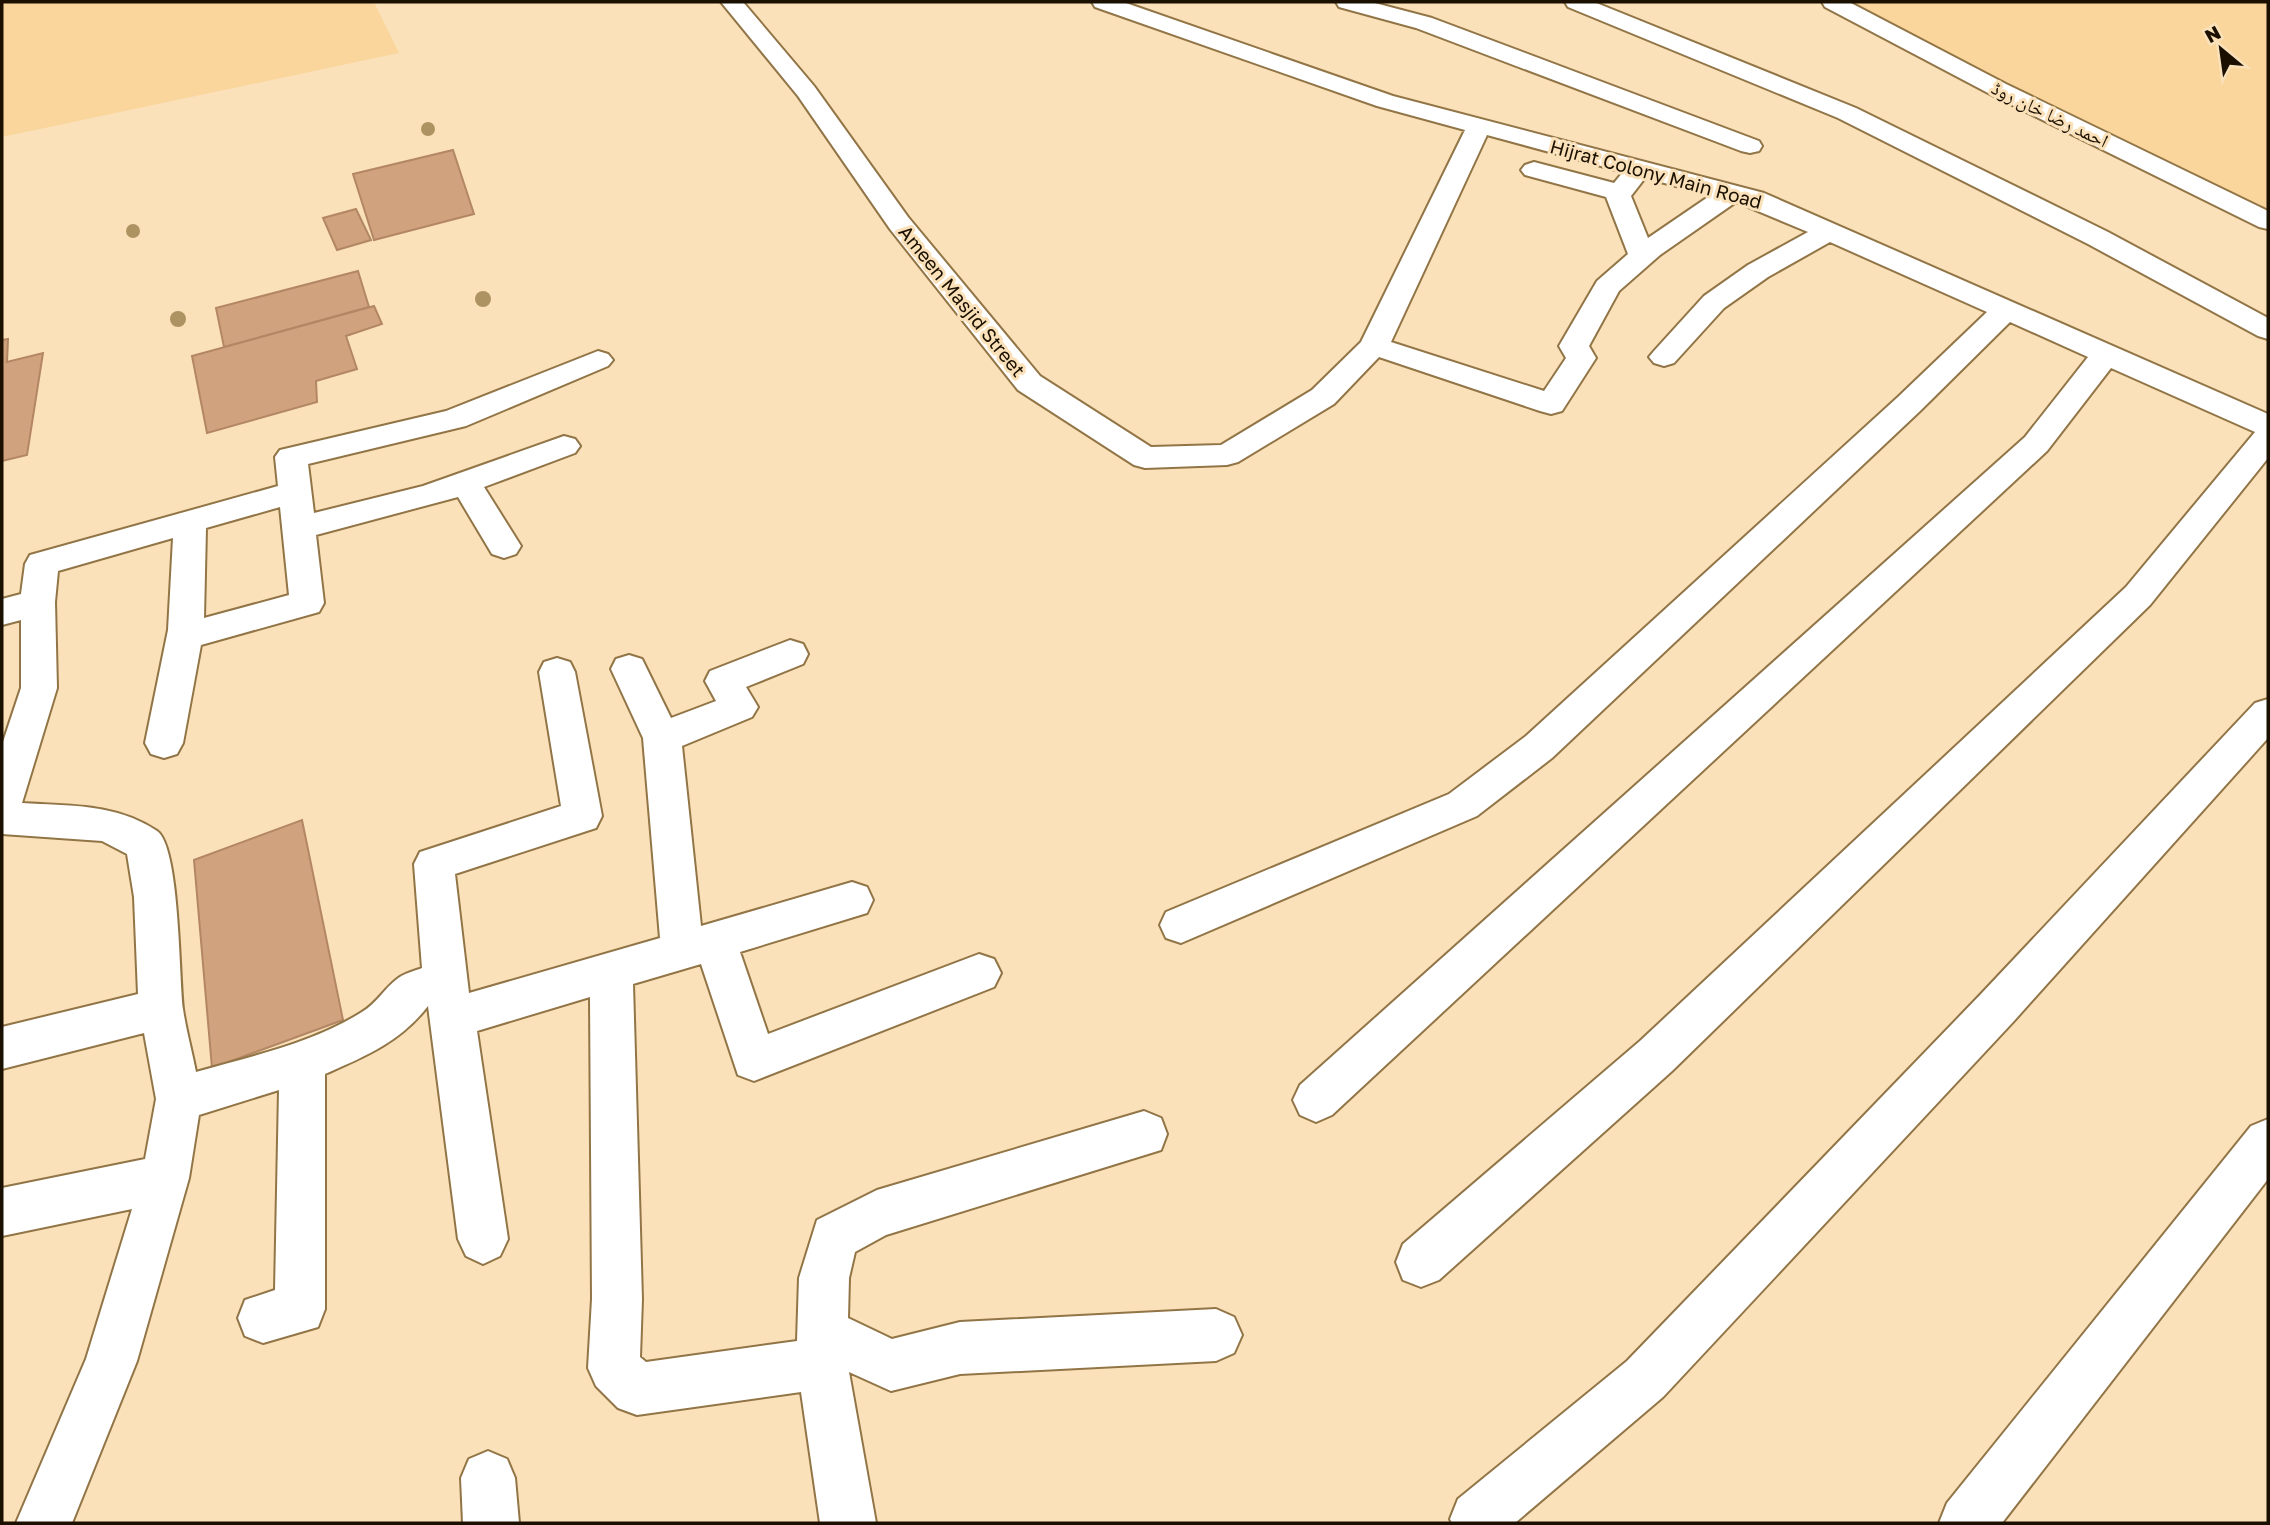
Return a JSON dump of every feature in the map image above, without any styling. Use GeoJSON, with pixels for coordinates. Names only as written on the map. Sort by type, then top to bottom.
{"type":"FeatureCollection","features":[{"type":"Feature","properties":{"kind":"street","name":"Ameen Masjid Street"},"geometry":{"type":"LineString","coordinates":[[732,2],[806,91],[899,223],[1029,383],[1145,458],[1227,455],[1323,397],[1374,346],[1479,126]]}},
{"type":"Feature","properties":{"kind":"street","name":"Hijrat Colony Main Road"},"geometry":{"type":"LineString","coordinates":[[1103,2],[1385,101],[1755,199],[2268,426]]}},
{"type":"Feature","properties":{"kind":"street"},"geometry":{"type":"LineString","coordinates":[[1347,2],[1424,23],[1750,146]]}},
{"type":"Feature","properties":{"kind":"street"},"geometry":{"type":"LineString","coordinates":[[1576,2],[1847,113],[2098,238],[2268,330]]}},
{"type":"Feature","properties":{"kind":"street","name":"احمد رضا خان روڈ"},"geometry":{"type":"LineString","coordinates":[[1833,2],[1998,89],[2268,221]]}},
{"type":"Feature","properties":{"kind":"street"},"geometry":{"type":"LineString","coordinates":[[1639,168],[1618,195],[1642,256]]}},
{"type":"Feature","properties":{"kind":"street"},"geometry":{"type":"LineString","coordinates":[[1535,170],[1620,193]]}},
{"type":"Feature","properties":{"kind":"street"},"geometry":{"type":"LineString","coordinates":[[1374,346],[1551,404],[1581,358],[1574,346],[1607,287],[1642,256],[1732,193]]}},
{"type":"Feature","properties":{"kind":"street"},"geometry":{"type":"LineString","coordinates":[[1664,357],[1714,302],[1758,271],[1829,232]]}},
{"type":"Feature","properties":{"kind":"street"},"geometry":{"type":"LineString","coordinates":[[1181,925],[1463,805],[1539,747],[1909,404],[2006,310]]}},
{"type":"Feature","properties":{"kind":"street"},"geometry":{"type":"LineString","coordinates":[[1316,1100],[2036,444],[2106,354]]}},
{"type":"Feature","properties":{"kind":"street"},"geometry":{"type":"LineString","coordinates":[[184,638],[307,603],[291,457],[455,419],[598,360]]}},
{"type":"Feature","properties":{"kind":"street"},"geometry":{"type":"LineString","coordinates":[[1421,1262],[1656,1056],[2137,596],[2268,437]]}},
{"type":"Feature","properties":{"kind":"street"},"geometry":{"type":"LineString","coordinates":[[299,528],[431,495],[564,446]]}},
{"type":"Feature","properties":{"kind":"street"},"geometry":{"type":"LineString","coordinates":[[465,482],[504,546]]}},
{"type":"Feature","properties":{"kind":"street"},"geometry":{"type":"LineString","coordinates":[[2,804],[38,688],[38,601],[42,564],[294,492]]}},
{"type":"Feature","properties":{"kind":"street"},"geometry":{"type":"LineString","coordinates":[[164,743],[184,638],[190,522]]}},
{"type":"Feature","properties":{"kind":"street"},"geometry":{"type":"LineString","coordinates":[[2,612],[38,601]]}},
{"type":"Feature","properties":{"kind":"street"},"geometry":{"type":"LineString","coordinates":[[662,738],[739,707],[723,681],[790,654]]}},
{"type":"Feature","properties":{"kind":"street"},"geometry":{"type":"LineString","coordinates":[[629,669],[662,738],[699,946],[754,1060],[979,973]]}},
{"type":"Feature","properties":{"kind":"street"},"geometry":{"type":"LineString","coordinates":[[483,1239],[449,999],[434,864],[582,816],[557,672]]}},
{"type":"Feature","properties":{"kind":"street"},"geometry":{"type":"LineString","coordinates":[[1478,1519],[1645,1379],[1997,1008],[2268,713]]}},
{"type":"Feature","properties":{"kind":"street"},"geometry":{"type":"LineString","coordinates":[[2,818],[107,825],[145,844],[155,897],[161,1009],[179,1099],[165,1178],[111,1361],[44,1523]]}},
{"type":"Feature","properties":{"kind":"street"},"geometry":{"type":"LineString","coordinates":[[179,1099],[302,1062],[377,1027],[397,1012],[413,992],[449,999],[611,972],[852,900]]}},
{"type":"Feature","properties":{"kind":"street"},"geometry":{"type":"LineString","coordinates":[[611,972],[617,1299],[614,1368],[637,1389],[822,1348],[891,1365],[960,1348],[1216,1335]]}},
{"type":"Feature","properties":{"kind":"street"},"geometry":{"type":"LineString","coordinates":[[2,1048],[161,1009]]}},
{"type":"Feature","properties":{"kind":"street"},"geometry":{"type":"LineString","coordinates":[[263,1318],[300,1309],[302,1062]]}},
{"type":"Feature","properties":{"kind":"street"},"geometry":{"type":"LineString","coordinates":[[848,1523],[822,1348],[824,1278],[834,1237],[877,1214],[1144,1135]]}},
{"type":"Feature","properties":{"kind":"street"},"geometry":{"type":"LineString","coordinates":[[1967,1523],[2268,1142]]}},
{"type":"Feature","properties":{"kind":"street"},"geometry":{"type":"LineString","coordinates":[[2,1212],[165,1178]]}},
{"type":"Feature","properties":{"kind":"shaded area"},"geometry":{"type":"Polygon","coordinates":[[[2,2],[374,2],[399,53],[2,137],[2,2]]]}},
{"type":"Feature","properties":{"kind":"shaded area"},"geometry":{"type":"Polygon","coordinates":[[[1833,2],[2268,2],[2268,221],[1998,89],[1833,2]]]}},
{"type":"Feature","properties":{"kind":"building"},"geometry":{"type":"Polygon","coordinates":[[[453,150],[474,214],[374,240],[353,174],[453,150]]]}},
{"type":"Feature","properties":{"kind":"building"},"geometry":{"type":"Polygon","coordinates":[[[356,209],[371,240],[337,250],[323,218],[356,209]]]}},
{"type":"Feature","properties":{"kind":"building"},"geometry":{"type":"Polygon","coordinates":[[[358,271],[369,307],[224,347],[216,308],[358,271]]]}},
{"type":"Feature","properties":{"kind":"building"},"geometry":{"type":"Polygon","coordinates":[[[374,306],[382,324],[346,336],[357,369],[316,381],[317,402],[207,433],[192,356],[374,306]]]}},
{"type":"Feature","properties":{"kind":"building"},"geometry":{"type":"Polygon","coordinates":[[[8,339],[7,362],[43,353],[27,455],[2,461],[2,340],[8,339]]]}},
{"type":"Feature","properties":{"kind":"building"},"geometry":{"type":"Polygon","coordinates":[[[302,820],[343,1020],[212,1068],[194,860],[302,820]]]}}]}
